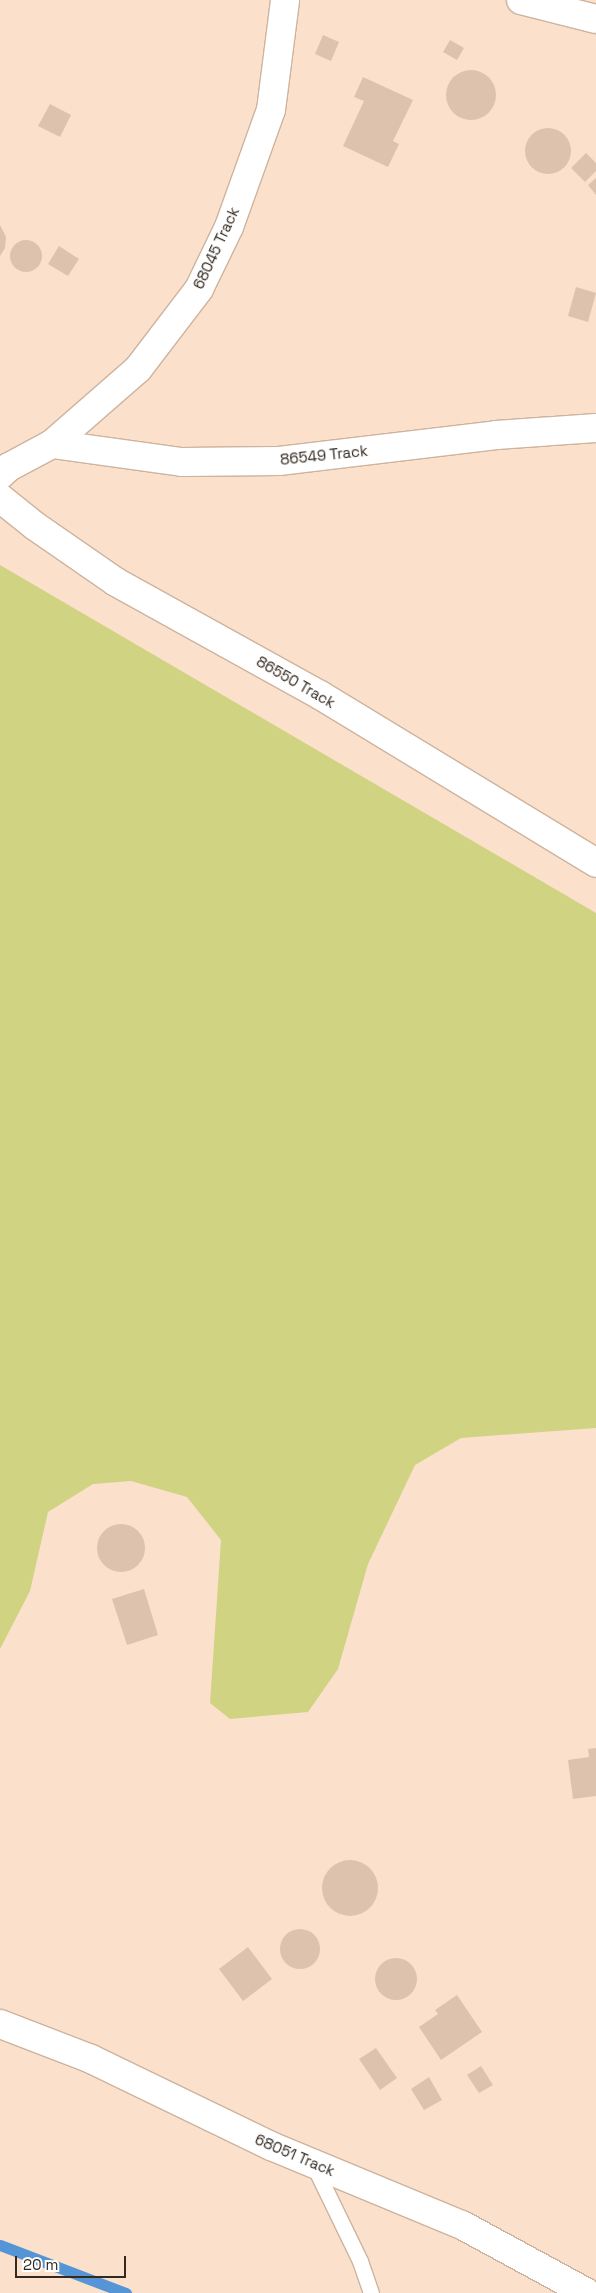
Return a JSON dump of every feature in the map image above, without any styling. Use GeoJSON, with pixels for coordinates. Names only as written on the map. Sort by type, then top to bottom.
{"type":"FeatureCollection","features":[{"type":"Feature","properties":{"kind":"street","name":"68045 Track"},"geometry":{"type":"LineString","coordinates":[[3,470],[52,444],[138,369],[199,290],[229,227],[271,110],[284,0]]}},
{"type":"Feature","properties":{"kind":"street"},"geometry":{"type":"LineString","coordinates":[[521,0],[596,18]]}},
{"type":"Feature","properties":{"kind":"street","name":"86549 Track"},"geometry":{"type":"LineString","coordinates":[[52,444],[182,462],[279,461],[496,435],[596,428]]}},
{"type":"Feature","properties":{"kind":"street","name":"86550 Track"},"geometry":{"type":"LineString","coordinates":[[0,498],[35,526],[116,582],[320,695],[596,863]]}},
{"type":"Feature","properties":{"kind":"street","name":"68051 Track"},"geometry":{"type":"LineString","coordinates":[[0,2024],[91,2059],[271,2146],[462,2225],[588,2293]]}},
{"type":"Feature","properties":{"kind":"lane"},"geometry":{"type":"LineString","coordinates":[[312,2163],[360,2262],[371,2293]]}},
{"type":"Feature","properties":{"kind":"green space"},"geometry":{"type":"Polygon","coordinates":[[[0,565],[596,913],[596,1428],[461,1438],[415,1465],[368,1564],[338,1669],[308,1712],[230,1719],[210,1703],[221,1540],[187,1497],[131,1481],[93,1484],[48,1512],[30,1591],[0,1649],[0,565]]]}},
{"type":"Feature","properties":{"kind":"building"},"geometry":{"type":"Polygon","coordinates":[[[323,35],[339,42],[331,61],[315,54],[323,35]]]}},
{"type":"Feature","properties":{"kind":"building"},"geometry":{"type":"Polygon","coordinates":[[[450,40],[464,48],[457,60],[443,52],[450,40]]]}},
{"type":"Feature","properties":{"kind":"building"},"geometry":{"type":"Polygon","coordinates":[[[471,70],[480,72],[491,81],[496,95],[494,104],[485,115],[471,120],[462,118],[451,109],[446,95],[448,86],[457,75],[471,70]]]}},
{"type":"Feature","properties":{"kind":"building"},"geometry":{"type":"Polygon","coordinates":[[[363,77],[413,100],[393,141],[399,144],[388,167],[343,146],[364,101],[354,97],[363,77]]]}},
{"type":"Feature","properties":{"kind":"building"},"geometry":{"type":"Polygon","coordinates":[[[50,104],[71,115],[60,137],[38,126],[50,104]]]}},
{"type":"Feature","properties":{"kind":"building"},"geometry":{"type":"Polygon","coordinates":[[[548,128],[561,132],[567,138],[571,151],[567,164],[561,170],[548,174],[535,170],[529,164],[525,151],[529,138],[535,132],[548,128]]]}},
{"type":"Feature","properties":{"kind":"building"},"geometry":{"type":"Polygon","coordinates":[[[586,153],[596,163],[596,171],[585,182],[571,168],[586,153]]]}},
{"type":"Feature","properties":{"kind":"building"},"geometry":{"type":"Polygon","coordinates":[[[596,178],[596,195],[588,185],[596,178]]]}},
{"type":"Feature","properties":{"kind":"building"},"geometry":{"type":"Polygon","coordinates":[[[0,225],[6,237],[5,248],[0,256],[0,225]]]}},
{"type":"Feature","properties":{"kind":"building"},"geometry":{"type":"Polygon","coordinates":[[[26,240],[32,241],[37,245],[41,250],[41,262],[37,267],[32,271],[26,272],[20,271],[15,267],[11,262],[10,256],[11,250],[15,245],[20,241],[26,240]]]}},
{"type":"Feature","properties":{"kind":"building"},"geometry":{"type":"Polygon","coordinates":[[[59,246],[79,259],[68,276],[48,264],[59,246]]]}},
{"type":"Feature","properties":{"kind":"building"},"geometry":{"type":"Polygon","coordinates":[[[576,287],[596,293],[588,322],[568,316],[576,287]]]}},
{"type":"Feature","properties":{"kind":"building"},"geometry":{"type":"Polygon","coordinates":[[[121,1524],[130,1526],[138,1531],[143,1539],[145,1548],[143,1557],[138,1565],[130,1570],[121,1572],[112,1570],[104,1565],[99,1557],[97,1548],[99,1539],[104,1531],[112,1526],[121,1524]]]}},
{"type":"Feature","properties":{"kind":"building"},"geometry":{"type":"Polygon","coordinates":[[[144,1589],[158,1635],[127,1645],[112,1599],[144,1589]]]}},
{"type":"Feature","properties":{"kind":"building"},"geometry":{"type":"Polygon","coordinates":[[[596,1748],[596,1796],[573,1799],[568,1760],[589,1757],[588,1749],[596,1748]]]}},
{"type":"Feature","properties":{"kind":"building"},"geometry":{"type":"Polygon","coordinates":[[[344,1860],[356,1860],[366,1864],[374,1872],[378,1888],[374,1904],[366,1912],[356,1916],[344,1916],[334,1912],[326,1904],[322,1894],[322,1882],[326,1872],[334,1864],[344,1860]]]}},
{"type":"Feature","properties":{"kind":"building"},"geometry":{"type":"Polygon","coordinates":[[[296,1929],[304,1929],[311,1932],[317,1938],[320,1949],[317,1960],[311,1966],[304,1969],[296,1969],[289,1966],[283,1960],[280,1953],[280,1945],[283,1938],[289,1932],[296,1929]]]}},
{"type":"Feature","properties":{"kind":"building"},"geometry":{"type":"Polygon","coordinates":[[[248,1947],[272,1979],[243,2001],[219,1969],[248,1947]]]}},
{"type":"Feature","properties":{"kind":"building"},"geometry":{"type":"Polygon","coordinates":[[[396,1958],[411,1964],[417,1979],[411,1994],[396,2000],[381,1994],[375,1979],[381,1964],[396,1958]]]}},
{"type":"Feature","properties":{"kind":"building"},"geometry":{"type":"Polygon","coordinates":[[[457,1995],[482,2032],[441,2060],[419,2027],[438,2014],[435,2010],[457,1995]]]}},
{"type":"Feature","properties":{"kind":"building"},"geometry":{"type":"Polygon","coordinates":[[[376,2048],[397,2078],[380,2090],[359,2059],[376,2048]]]}},
{"type":"Feature","properties":{"kind":"building"},"geometry":{"type":"Polygon","coordinates":[[[481,2066],[493,2085],[479,2093],[467,2075],[481,2066]]]}},
{"type":"Feature","properties":{"kind":"building"},"geometry":{"type":"Polygon","coordinates":[[[429,2077],[442,2100],[424,2110],[411,2089],[429,2077]]]}},
{"type":"Feature","properties":{"kind":"waterway"},"geometry":{"type":"LineString","coordinates":[[0,2245],[126,2293]]}}]}
